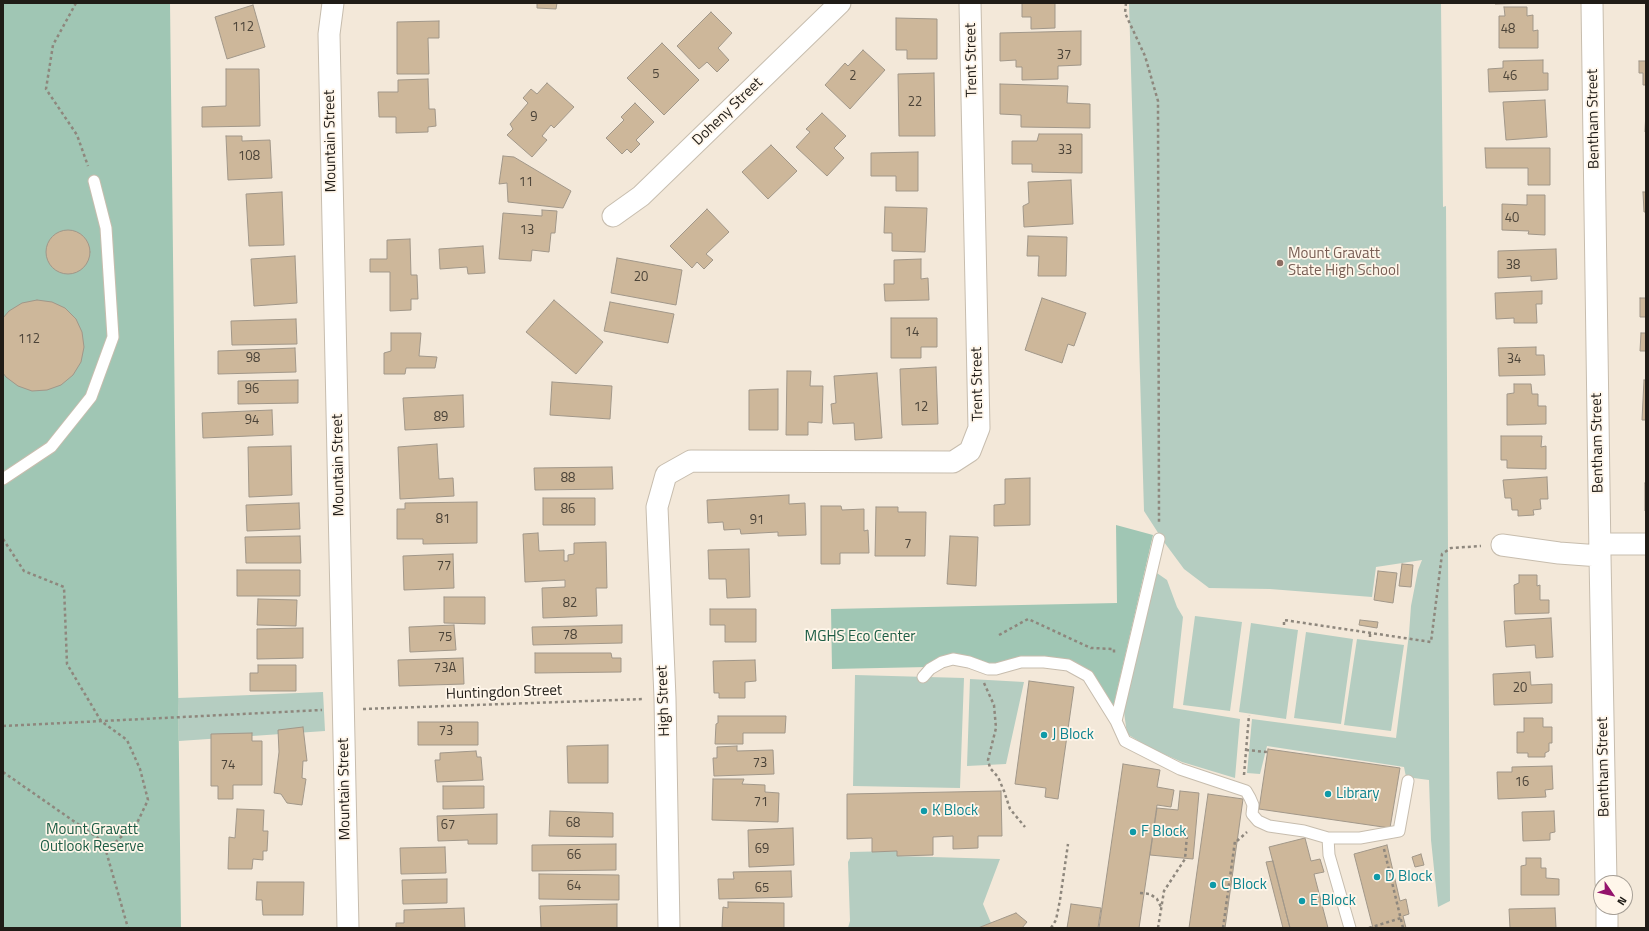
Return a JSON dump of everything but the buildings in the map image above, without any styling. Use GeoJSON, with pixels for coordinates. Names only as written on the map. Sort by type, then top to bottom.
{"type":"FeatureCollection","features":[{"type":"Feature","properties":{"kind":"street","name":"Mountain Street"},"geometry":{"type":"LineString","coordinates":[[333,3],[329,34],[348,928]]}},
{"type":"Feature","properties":{"kind":"street","name":"Doheny Street"},"geometry":{"type":"LineString","coordinates":[[613,216],[641,196],[840,3]]}},
{"type":"Feature","properties":{"kind":"street","name":"Trent Street"},"geometry":{"type":"LineString","coordinates":[[666,475],[691,460],[953,462],[970,451],[979,428],[970,3]]}},
{"type":"Feature","properties":{"kind":"street","name":"Bentham Street"},"geometry":{"type":"LineString","coordinates":[[1592,3],[1606,875]]}},
{"type":"Feature","properties":{"kind":"street","name":"High Street"},"geometry":{"type":"LineString","coordinates":[[666,475],[657,507],[665,698],[669,928]]}},
{"type":"Feature","properties":{"kind":"street"},"geometry":{"type":"LineString","coordinates":[[1502,545],[1559,553],[1600,550],[1646,544]]}},
{"type":"Feature","properties":{"kind":"street"},"geometry":{"type":"LineString","coordinates":[[1607,915],[1607,928]]}},
{"type":"Feature","properties":{"kind":"lane"},"geometry":{"type":"LineString","coordinates":[[3,479],[51,447],[91,397],[113,337],[106,228],[94,181]]}},
{"type":"Feature","properties":{"kind":"lane"},"geometry":{"type":"LineString","coordinates":[[1116,721],[1159,538]]}},
{"type":"Feature","properties":{"kind":"lane"},"geometry":{"type":"LineString","coordinates":[[923,677],[930,669],[942,662],[953,659],[992,669],[1021,662],[1044,662],[1068,665],[1088,676],[1116,721],[1125,741],[1180,769],[1246,791],[1252,805],[1252,814],[1258,821],[1269,826],[1328,838],[1360,838],[1399,831],[1408,781]]}},
{"type":"Feature","properties":{"kind":"lane"},"geometry":{"type":"LineString","coordinates":[[1328,838],[1329,855],[1350,928]]}},
{"type":"Feature","properties":{"kind":"path"},"geometry":{"type":"LineString","coordinates":[[76,3],[52,45],[46,89],[77,135],[94,181]]}},
{"type":"Feature","properties":{"kind":"path"},"geometry":{"type":"LineString","coordinates":[[1126,3],[1125,13],[1145,56],[1158,101],[1159,538]]}},
{"type":"Feature","properties":{"kind":"path"},"geometry":{"type":"LineString","coordinates":[[3,539],[24,571],[64,587],[68,664],[101,722],[127,740],[140,769],[148,800],[138,821],[106,851]]}},
{"type":"Feature","properties":{"kind":"path"},"geometry":{"type":"LineString","coordinates":[[1284,625],[1284,620],[1431,642],[1442,554],[1451,548],[1502,545]]}},
{"type":"Feature","properties":{"kind":"path"},"geometry":{"type":"LineString","coordinates":[[999,635],[1028,619],[1092,648],[1102,648]]}},
{"type":"Feature","properties":{"kind":"path"},"geometry":{"type":"LineString","coordinates":[[976,665],[994,705],[996,728],[988,760],[990,768],[998,777],[1010,809],[1025,827]]}},
{"type":"Feature","properties":{"kind":"path","name":"Huntingdon Street"},"geometry":{"type":"LineString","coordinates":[[3,726],[344,709],[665,698]]}},
{"type":"Feature","properties":{"kind":"path"},"geometry":{"type":"LineString","coordinates":[[1244,778],[1249,715]]}},
{"type":"Feature","properties":{"kind":"path"},"geometry":{"type":"LineString","coordinates":[[1246,750],[1267,752]]}},
{"type":"Feature","properties":{"kind":"path"},"geometry":{"type":"LineString","coordinates":[[3,772],[98,838],[106,851],[128,928]]}},
{"type":"Feature","properties":{"kind":"path"},"geometry":{"type":"LineString","coordinates":[[1158,928],[1164,891],[1184,859],[1187,835]]}},
{"type":"Feature","properties":{"kind":"path"},"geometry":{"type":"LineString","coordinates":[[1223,928],[1235,841]]}},
{"type":"Feature","properties":{"kind":"path"},"geometry":{"type":"LineString","coordinates":[[1051,928],[1056,920],[1059,907],[1068,844]]}},
{"type":"Feature","properties":{"kind":"path"},"geometry":{"type":"LineString","coordinates":[[1383,846],[1403,928]]}},
{"type":"Feature","properties":{"kind":"path"},"geometry":{"type":"LineString","coordinates":[[1140,893],[1150,894],[1157,898],[1162,907]]}},
{"type":"Feature","properties":{"kind":"path"},"geometry":{"type":"LineString","coordinates":[[1369,928],[1401,918]]}},
{"type":"Feature","properties":{"kind":"green space","name":"Mount Gravatt Outlook Reserve"},"geometry":{"type":"Polygon","coordinates":[[[3,3],[170,3],[181,928],[3,928],[3,3]]]}},
{"type":"Feature","properties":{"kind":"green space"},"geometry":{"type":"Polygon","coordinates":[[[1129,3],[1441,3],[1443,207],[1446,206],[1450,901],[1438,907],[1431,840],[1429,780],[1406,777],[1404,767],[1267,746],[1260,774],[1247,773],[1252,719],[1396,738],[1411,606],[1418,570],[1422,560],[1376,567],[1372,597],[1270,589],[1209,588],[1184,569],[1144,511],[1129,3]]]}},
{"type":"Feature","properties":{"kind":"green space","name":"MGHS Eco Center"},"geometry":{"type":"Polygon","coordinates":[[[1116,525],[1153,535],[1113,708],[1070,662],[995,666],[977,661],[928,667],[832,669],[831,609],[1117,603],[1116,525]]]}},
{"type":"Feature","properties":{"kind":"green space"},"geometry":{"type":"Polygon","coordinates":[[[1154,571],[1167,580],[1177,607],[1183,617],[1173,708],[1240,719],[1235,778],[1182,762],[1152,749],[1127,734],[1124,712],[1154,571]]]}},
{"type":"Feature","properties":{"kind":"green space"},"geometry":{"type":"Polygon","coordinates":[[[1195,616],[1242,622],[1230,711],[1183,705],[1195,616]]]}},
{"type":"Feature","properties":{"kind":"green space"},"geometry":{"type":"Polygon","coordinates":[[[1251,623],[1298,630],[1286,719],[1239,712],[1251,623]]]}},
{"type":"Feature","properties":{"kind":"green space"},"geometry":{"type":"Polygon","coordinates":[[[1306,632],[1353,639],[1341,724],[1294,718],[1306,632]]]}},
{"type":"Feature","properties":{"kind":"green space"},"geometry":{"type":"Polygon","coordinates":[[[1357,639],[1404,645],[1391,731],[1344,725],[1357,639]]]}},
{"type":"Feature","properties":{"kind":"green space"},"geometry":{"type":"Polygon","coordinates":[[[855,675],[964,678],[960,788],[853,786],[855,675]]]}},
{"type":"Feature","properties":{"kind":"green space"},"geometry":{"type":"Polygon","coordinates":[[[970,679],[1024,682],[1006,764],[967,766],[970,679]]]}},
{"type":"Feature","properties":{"kind":"green space"},"geometry":{"type":"Polygon","coordinates":[[[323,692],[325,731],[179,741],[178,698],[323,692]]]}},
{"type":"Feature","properties":{"kind":"green space"},"geometry":{"type":"Polygon","coordinates":[[[897,851],[897,856],[1000,859],[983,904],[991,923],[978,928],[848,928],[850,921],[848,862],[850,852],[897,851]]]}},
{"type":"Feature","properties":{"kind":"place","name":"Mount Gravatt State High School"},"geometry":{"type":"Point","coordinates":[1280,263]}},
{"type":"Feature","properties":{"kind":"place","name":"J Block"},"geometry":{"type":"Point","coordinates":[1044,735]}},
{"type":"Feature","properties":{"kind":"place","name":"Library"},"geometry":{"type":"Point","coordinates":[1328,794]}},
{"type":"Feature","properties":{"kind":"place","name":"K Block"},"geometry":{"type":"Point","coordinates":[924,811]}},
{"type":"Feature","properties":{"kind":"place","name":"F Block"},"geometry":{"type":"Point","coordinates":[1133,832]}},
{"type":"Feature","properties":{"kind":"place","name":"D Block"},"geometry":{"type":"Point","coordinates":[1377,877]}},
{"type":"Feature","properties":{"kind":"place","name":"C Block"},"geometry":{"type":"Point","coordinates":[1213,885]}},
{"type":"Feature","properties":{"kind":"place","name":"E Block"},"geometry":{"type":"Point","coordinates":[1302,901]}}]}
